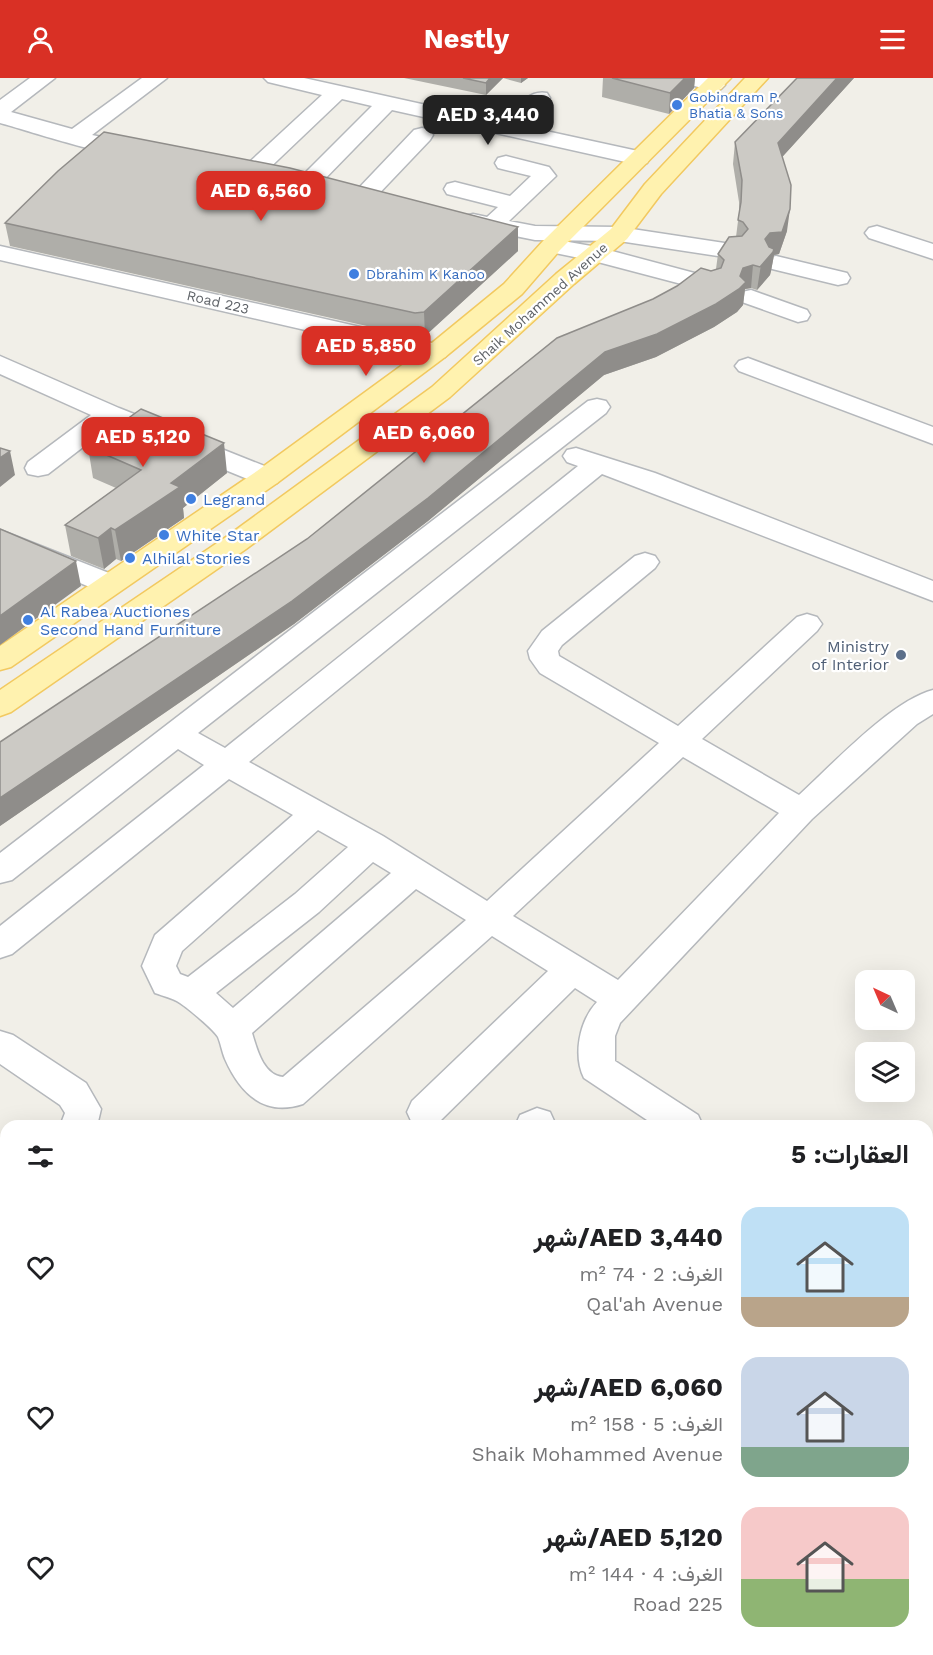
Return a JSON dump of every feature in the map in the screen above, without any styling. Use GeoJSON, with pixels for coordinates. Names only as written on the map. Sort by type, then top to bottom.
{"type":"FeatureCollection","features":[{"type":"Feature","properties":{"kind":"main road","name":"Shaik Mohammed Avenue"},"geometry":{"type":"LineString","coordinates":[[0,705],[236,543],[441,392],[565,279],[619,234],[653,189],[757,78]]}},
{"type":"Feature","properties":{"kind":"main road","name":"Shaik Mohammed Avenue"},"geometry":{"type":"LineString","coordinates":[[0,660],[267,477],[436,352],[513,290],[558,240],[717,81]]}},
{"type":"Feature","properties":{"kind":"street"},"geometry":{"type":"LineString","coordinates":[[2,118],[44,78]]}},
{"type":"Feature","properties":{"kind":"street"},"geometry":{"type":"LineString","coordinates":[[75,137],[156,78]]}},
{"type":"Feature","properties":{"kind":"street"},"geometry":{"type":"LineString","coordinates":[[275,78],[639,158]]}},
{"type":"Feature","properties":{"kind":"street"},"geometry":{"type":"LineString","coordinates":[[251,172],[340,94],[363,78]]}},
{"type":"Feature","properties":{"kind":"street"},"geometry":{"type":"LineString","coordinates":[[686,78],[717,81]]}},
{"type":"Feature","properties":{"kind":"street"},"geometry":{"type":"LineString","coordinates":[[507,130],[539,98]]}},
{"type":"Feature","properties":{"kind":"street"},"geometry":{"type":"LineString","coordinates":[[307,184],[387,103]]}},
{"type":"Feature","properties":{"kind":"street"},"geometry":{"type":"LineString","coordinates":[[2,118],[75,137],[95,151],[159,155]]}},
{"type":"Feature","properties":{"kind":"street"},"geometry":{"type":"LineString","coordinates":[[363,197],[422,135]]}},
{"type":"Feature","properties":{"kind":"street"},"geometry":{"type":"LineString","coordinates":[[491,225],[545,174],[506,163]]}},
{"type":"Feature","properties":{"kind":"street"},"geometry":{"type":"LineString","coordinates":[[228,168],[386,202]]}},
{"type":"Feature","properties":{"kind":"street"},"geometry":{"type":"LineString","coordinates":[[455,189],[514,204]]}},
{"type":"Feature","properties":{"kind":"street"},"geometry":{"type":"LineString","coordinates":[[456,218],[535,233],[597,254],[708,284]]}},
{"type":"Feature","properties":{"kind":"street"},"geometry":{"type":"LineString","coordinates":[[877,233],[928,245]]}},
{"type":"Feature","properties":{"kind":"street"},"geometry":{"type":"LineString","coordinates":[[558,240],[619,234],[721,248],[681,278]]}},
{"type":"Feature","properties":{"kind":"street","name":"Road 223"},"geometry":{"type":"LineString","coordinates":[[0,253],[436,352]]}},
{"type":"Feature","properties":{"kind":"street"},"geometry":{"type":"LineString","coordinates":[[776,262],[838,278]]}},
{"type":"Feature","properties":{"kind":"street"},"geometry":{"type":"LineString","coordinates":[[751,297],[798,315]]}},
{"type":"Feature","properties":{"kind":"street"},"geometry":{"type":"LineString","coordinates":[[0,364],[110,414],[267,477]]}},
{"type":"Feature","properties":{"kind":"street"},"geometry":{"type":"LineString","coordinates":[[748,366],[933,436]]}},
{"type":"Feature","properties":{"kind":"street"},"geometry":{"type":"LineString","coordinates":[[0,871],[597,407]]}},
{"type":"Feature","properties":{"kind":"street"},"geometry":{"type":"LineString","coordinates":[[38,468],[110,414]]}},
{"type":"Feature","properties":{"kind":"street"},"geometry":{"type":"LineString","coordinates":[[545,448],[598,463],[933,592]]}},
{"type":"Feature","properties":{"kind":"street"},"geometry":{"type":"LineString","coordinates":[[0,945],[598,463]]}},
{"type":"Feature","properties":{"kind":"street"},"geometry":{"type":"LineString","coordinates":[[0,539],[110,584]]}},
{"type":"Feature","properties":{"kind":"street"},"geometry":{"type":"LineString","coordinates":[[645,562],[552,638],[543,651],[545,659],[551,666],[801,811]]}},
{"type":"Feature","properties":{"kind":"street"},"geometry":{"type":"LineString","coordinates":[[385,572],[434,597]]}},
{"type":"Feature","properties":{"kind":"street"},"geometry":{"type":"LineString","coordinates":[[316,813],[167,944],[159,966],[168,983],[192,993],[233,1029],[242,1058],[256,1082],[270,1091],[290,1093],[489,919],[807,624]]}},
{"type":"Feature","properties":{"kind":"street"},"geometry":{"type":"LineString","coordinates":[[676,1120],[597,1068],[597,1036],[606,1015],[801,811],[920,708],[933,676]]}},
{"type":"Feature","properties":{"kind":"street"},"geometry":{"type":"LineString","coordinates":[[175,734],[371,845],[620,999]]}},
{"type":"Feature","properties":{"kind":"street"},"geometry":{"type":"LineString","coordinates":[[192,993],[307,903],[371,845]]}},
{"type":"Feature","properties":{"kind":"street"},"geometry":{"type":"LineString","coordinates":[[233,1029],[414,872]]}},
{"type":"Feature","properties":{"kind":"street"},"geometry":{"type":"LineString","coordinates":[[425,1112],[572,969]]}},
{"type":"Feature","properties":{"kind":"street"},"geometry":{"type":"LineString","coordinates":[[0,1044],[73,1094],[81,1102],[83,1112],[80,1120]]}},
{"type":"Feature","properties":{"kind":"building"},"geometry":{"type":"Polygon","coordinates":[[[463,78],[490,78],[486,83],[463,78]]]}},
{"type":"Feature","properties":{"kind":"building"},"geometry":{"type":"Polygon","coordinates":[[[612,78],[685,78],[670,93],[612,78]]]}},
{"type":"Feature","properties":{"kind":"building"},"geometry":{"type":"Polygon","coordinates":[[[797,78],[837,78],[778,143],[791,185],[790,209],[782,232],[770,233],[765,239],[769,247],[774,249],[773,252],[760,267],[753,265],[743,268],[740,276],[746,282],[739,289],[716,304],[657,334],[605,352],[428,498],[292,601],[0,798],[0,742],[307,539],[557,338],[653,299],[677,286],[701,268],[711,271],[721,268],[724,260],[718,254],[729,237],[742,236],[748,229],[743,222],[738,220],[742,180],[735,142],[797,78]]]}},
{"type":"Feature","properties":{"kind":"building"},"geometry":{"type":"Polygon","coordinates":[[[104,132],[290,168],[518,227],[424,312],[415,313],[5,223],[58,171],[104,132]]]}},
{"type":"Feature","properties":{"kind":"building"},"geometry":{"type":"Polygon","coordinates":[[[141,409],[224,443],[171,483],[180,487],[115,530],[111,528],[98,538],[65,525],[141,470],[88,447],[141,409]]]}},
{"type":"Feature","properties":{"kind":"building"},"geometry":{"type":"Polygon","coordinates":[[[0,448],[10,451],[0,458],[0,448]]]}},
{"type":"Feature","properties":{"kind":"building"},"geometry":{"type":"Polygon","coordinates":[[[0,529],[76,561],[0,616],[0,529]]]}},
{"type":"Feature","properties":{"kind":"place","name":"Gobindram P. Bhatia & Sons"},"geometry":{"type":"Point","coordinates":[677,105]}},
{"type":"Feature","properties":{"kind":"place","name":"Dbrahim K Kanoo"},"geometry":{"type":"Point","coordinates":[354,274]}},
{"type":"Feature","properties":{"kind":"place","name":"Legrand"},"geometry":{"type":"Point","coordinates":[191,499]}},
{"type":"Feature","properties":{"kind":"place","name":"White Star"},"geometry":{"type":"Point","coordinates":[164,535]}},
{"type":"Feature","properties":{"kind":"place","name":"Alhilal Stories"},"geometry":{"type":"Point","coordinates":[130,558]}},
{"type":"Feature","properties":{"kind":"place","name":"Al Rabea Auctiones Second Hand Furniture"},"geometry":{"type":"Point","coordinates":[28,620]}},
{"type":"Feature","properties":{"kind":"place","name":"Ministry of Interior"},"geometry":{"type":"Point","coordinates":[901,655]}}]}
